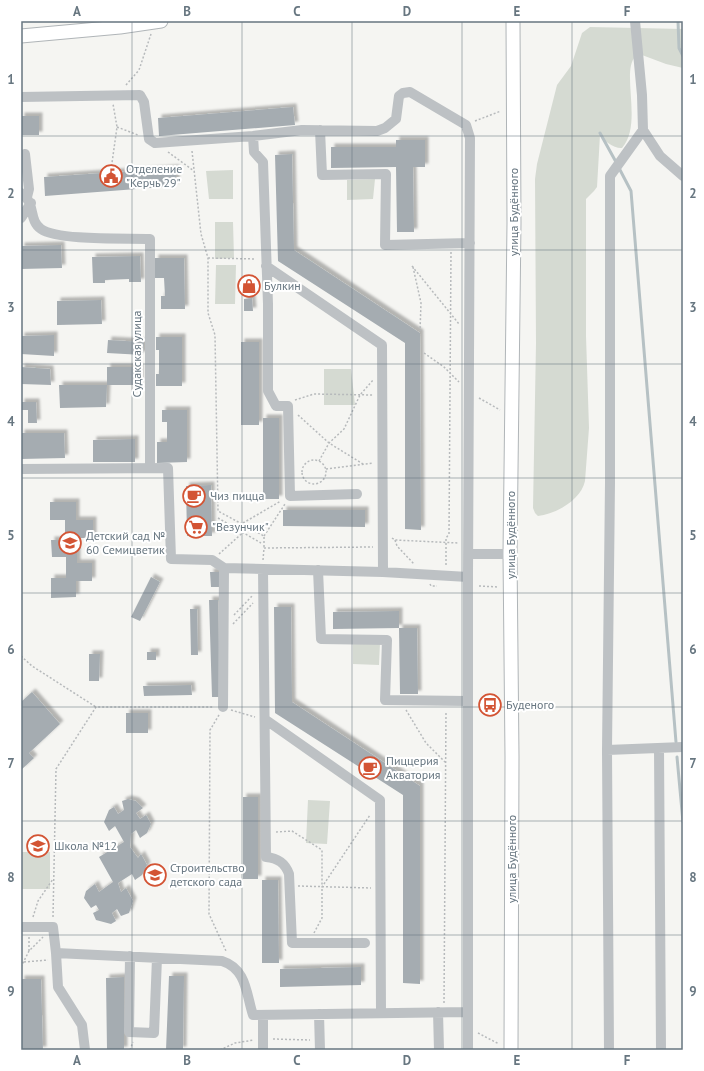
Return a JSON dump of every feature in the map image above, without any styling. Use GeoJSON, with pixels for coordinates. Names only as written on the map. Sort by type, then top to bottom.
{"type":"FeatureCollection","features":[{"type":"Feature","properties":{"kind":"main road"},"geometry":{"type":"LineString","coordinates":[[21,28],[91,21]]}},
{"type":"Feature","properties":{"kind":"main road","name":"улица Будённого"},"geometry":{"type":"LineString","coordinates":[[507,1048],[512,757],[510,554],[514,111],[513,21]]}},
{"type":"Feature","properties":{"kind":"main road"},"geometry":{"type":"LineString","coordinates":[[21,36],[157,22]]}},
{"type":"Feature","properties":{"kind":"street"},"geometry":{"type":"LineString","coordinates":[[635,21],[642,95],[643,130],[660,156],[683,176]]}},
{"type":"Feature","properties":{"kind":"street"},"geometry":{"type":"LineString","coordinates":[[21,97],[112,94],[140,95],[144,102],[152,141],[254,136],[302,130],[377,131],[385,128],[396,119],[399,96],[403,93],[410,92],[466,125],[470,138],[468,1050]]}},
{"type":"Feature","properties":{"kind":"street"},"geometry":{"type":"LineString","coordinates":[[320,130],[322,175],[386,174],[385,245],[470,243]]}},
{"type":"Feature","properties":{"kind":"street"},"geometry":{"type":"LineString","coordinates":[[609,1050],[607,750],[610,483],[610,176],[643,130]]}},
{"type":"Feature","properties":{"kind":"street"},"geometry":{"type":"LineString","coordinates":[[254,136],[254,152],[263,162],[268,391],[276,406],[288,406],[290,496],[357,494]]}},
{"type":"Feature","properties":{"kind":"street"},"geometry":{"type":"LineString","coordinates":[[21,218],[29,189],[25,154]]}},
{"type":"Feature","properties":{"kind":"street","name":"Судакская улица"},"geometry":{"type":"LineString","coordinates":[[26,198],[36,224],[51,234],[150,239],[150,468]]}},
{"type":"Feature","properties":{"kind":"street"},"geometry":{"type":"LineString","coordinates":[[266,262],[382,345],[383,572]]}},
{"type":"Feature","properties":{"kind":"street"},"geometry":{"type":"LineString","coordinates":[[21,469],[168,468],[171,559],[212,560],[224,568],[383,572],[468,577]]}},
{"type":"Feature","properties":{"kind":"street"},"geometry":{"type":"LineString","coordinates":[[468,549],[510,554]]}},
{"type":"Feature","properties":{"kind":"street"},"geometry":{"type":"LineString","coordinates":[[223,707],[224,568]]}},
{"type":"Feature","properties":{"kind":"street"},"geometry":{"type":"LineString","coordinates":[[263,568],[266,720],[266,857],[282,862],[287,867],[290,874],[292,943],[365,943]]}},
{"type":"Feature","properties":{"kind":"street"},"geometry":{"type":"LineString","coordinates":[[318,570],[321,639],[387,640],[385,700],[468,701]]}},
{"type":"Feature","properties":{"kind":"street"},"geometry":{"type":"LineString","coordinates":[[266,720],[380,800],[381,1013]]}},
{"type":"Feature","properties":{"kind":"street"},"geometry":{"type":"LineString","coordinates":[[607,750],[683,747]]}},
{"type":"Feature","properties":{"kind":"street"},"geometry":{"type":"LineString","coordinates":[[659,748],[661,1050]]}},
{"type":"Feature","properties":{"kind":"street"},"geometry":{"type":"LineString","coordinates":[[26,927],[53,927],[58,987],[82,1025],[85,1050]]}},
{"type":"Feature","properties":{"kind":"street"},"geometry":{"type":"LineString","coordinates":[[56,956],[130,956],[222,961],[237,968],[254,1015],[468,1012]]}},
{"type":"Feature","properties":{"kind":"street"},"geometry":{"type":"LineString","coordinates":[[130,956],[129,1032],[154,1034],[157,958]]}},
{"type":"Feature","properties":{"kind":"street"},"geometry":{"type":"LineString","coordinates":[[439,1050],[441,1012]]}},
{"type":"Feature","properties":{"kind":"street"},"geometry":{"type":"LineString","coordinates":[[319,1014],[320,1050]]}},
{"type":"Feature","properties":{"kind":"street"},"geometry":{"type":"LineString","coordinates":[[263,1015],[263,1050]]}},
{"type":"Feature","properties":{"kind":"path"},"geometry":{"type":"LineString","coordinates":[[111,170],[117,127],[112,94],[123,89],[140,70],[157,22]]}},
{"type":"Feature","properties":{"kind":"path"},"geometry":{"type":"LineString","coordinates":[[466,125],[502,110],[514,111]]}},
{"type":"Feature","properties":{"kind":"path"},"geometry":{"type":"LineString","coordinates":[[117,127],[152,141],[194,171]]}},
{"type":"Feature","properties":{"kind":"path"},"geometry":{"type":"LineString","coordinates":[[191,140],[201,234],[208,258],[208,314],[215,335],[218,511],[243,523],[264,536]]}},
{"type":"Feature","properties":{"kind":"path"},"geometry":{"type":"LineString","coordinates":[[446,575],[446,538],[449,534],[451,243]]}},
{"type":"Feature","properties":{"kind":"path"},"geometry":{"type":"LineString","coordinates":[[208,258],[266,262]]}},
{"type":"Feature","properties":{"kind":"path"},"geometry":{"type":"LineString","coordinates":[[420,331],[421,302],[412,266],[469,337]]}},
{"type":"Feature","properties":{"kind":"path"},"geometry":{"type":"LineString","coordinates":[[319,461],[329,443],[344,429],[360,395],[382,370]]}},
{"type":"Feature","properties":{"kind":"path"},"geometry":{"type":"LineString","coordinates":[[276,406],[314,394],[382,395]]}},
{"type":"Feature","properties":{"kind":"path"},"geometry":{"type":"LineString","coordinates":[[288,406],[329,443],[363,464]]}},
{"type":"Feature","properties":{"kind":"path"},"geometry":{"type":"LineString","coordinates":[[311,460],[319,461],[326,469],[325,477],[319,482],[312,483],[305,479],[302,472],[305,464],[311,460]]}},
{"type":"Feature","properties":{"kind":"path"},"geometry":{"type":"LineString","coordinates":[[326,469],[383,462]]}},
{"type":"Feature","properties":{"kind":"path"},"geometry":{"type":"LineString","coordinates":[[243,523],[290,496]]}},
{"type":"Feature","properties":{"kind":"path"},"geometry":{"type":"LineString","coordinates":[[263,568],[264,536],[290,496]]}},
{"type":"Feature","properties":{"kind":"path"},"geometry":{"type":"LineString","coordinates":[[218,518],[261,543]]}},
{"type":"Feature","properties":{"kind":"path"},"geometry":{"type":"LineString","coordinates":[[212,560],[248,528]]}},
{"type":"Feature","properties":{"kind":"path"},"geometry":{"type":"LineString","coordinates":[[383,531],[395,540],[446,542],[468,549]]}},
{"type":"Feature","properties":{"kind":"path"},"geometry":{"type":"LineString","coordinates":[[264,548],[383,547]]}},
{"type":"Feature","properties":{"kind":"path"},"geometry":{"type":"LineString","coordinates":[[224,630],[263,589]]}},
{"type":"Feature","properties":{"kind":"path"},"geometry":{"type":"LineString","coordinates":[[224,630],[263,589]]}},
{"type":"Feature","properties":{"kind":"path"},"geometry":{"type":"LineString","coordinates":[[21,656],[32,666],[96,707],[223,707],[266,720]]}},
{"type":"Feature","properties":{"kind":"path"},"geometry":{"type":"LineString","coordinates":[[400,700],[426,743],[446,762]]}},
{"type":"Feature","properties":{"kind":"path"},"geometry":{"type":"LineString","coordinates":[[441,1012],[446,701]]}},
{"type":"Feature","properties":{"kind":"path"},"geometry":{"type":"LineString","coordinates":[[21,967],[29,951],[53,927],[56,769],[96,707]]}},
{"type":"Feature","properties":{"kind":"path"},"geometry":{"type":"LineString","coordinates":[[223,707],[210,730],[209,914],[231,964]]}},
{"type":"Feature","properties":{"kind":"path"},"geometry":{"type":"LineString","coordinates":[[322,887],[380,800]]}},
{"type":"Feature","properties":{"kind":"path"},"geometry":{"type":"LineString","coordinates":[[266,832],[292,832],[322,850],[322,918],[309,943]]}},
{"type":"Feature","properties":{"kind":"path"},"geometry":{"type":"LineString","coordinates":[[29,951],[26,927],[38,901],[54,878]]}},
{"type":"Feature","properties":{"kind":"path"},"geometry":{"type":"LineString","coordinates":[[290,886],[380,888]]}},
{"type":"Feature","properties":{"kind":"path"},"geometry":{"type":"LineString","coordinates":[[24,962],[56,956]]}},
{"type":"Feature","properties":{"kind":"path"},"geometry":{"type":"LineString","coordinates":[[468,1028],[507,1048]]}},
{"type":"Feature","properties":{"kind":"shaded area"},"geometry":{"type":"Polygon","coordinates":[[[590,27],[683,29],[683,68],[666,64],[642,55],[635,57],[631,64],[630,74],[632,113],[628,138],[622,148],[619,148],[609,144],[600,135],[597,187],[586,199],[586,336],[589,428],[585,481],[583,488],[567,505],[545,515],[538,516],[533,508],[536,343],[535,179],[537,164],[557,85],[571,66],[582,33],[590,27]]]}},
{"type":"Feature","properties":{"kind":"shaded area"},"geometry":{"type":"Polygon","coordinates":[[[233,170],[233,199],[209,199],[206,171],[233,170]]]}},
{"type":"Feature","properties":{"kind":"shaded area"},"geometry":{"type":"Polygon","coordinates":[[[375,179],[373,199],[347,200],[347,180],[375,179]]]}},
{"type":"Feature","properties":{"kind":"shaded area"},"geometry":{"type":"Polygon","coordinates":[[[215,222],[233,222],[234,258],[215,259],[215,222]]]}},
{"type":"Feature","properties":{"kind":"shaded area"},"geometry":{"type":"Polygon","coordinates":[[[216,265],[236,265],[235,304],[215,304],[216,265]]]}},
{"type":"Feature","properties":{"kind":"shaded area"},"geometry":{"type":"Polygon","coordinates":[[[324,369],[351,369],[355,405],[324,405],[324,369]]]}},
{"type":"Feature","properties":{"kind":"shaded area"},"geometry":{"type":"Polygon","coordinates":[[[353,643],[380,643],[379,665],[353,664],[353,643]]]}},
{"type":"Feature","properties":{"kind":"shaded area"},"geometry":{"type":"Polygon","coordinates":[[[308,800],[330,801],[327,844],[306,843],[308,800]]]}},
{"type":"Feature","properties":{"kind":"shaded area"},"geometry":{"type":"Polygon","coordinates":[[[21,852],[50,852],[50,889],[21,889],[21,852]]]}},
{"type":"Feature","properties":{"kind":"building"},"geometry":{"type":"Polygon","coordinates":[[[293,107],[295,125],[159,136],[158,118],[293,107]]]}},
{"type":"Feature","properties":{"kind":"building"},"geometry":{"type":"Polygon","coordinates":[[[21,116],[39,116],[39,135],[21,135],[21,116]]]}},
{"type":"Feature","properties":{"kind":"building"},"geometry":{"type":"Polygon","coordinates":[[[396,140],[425,140],[425,167],[413,167],[414,232],[397,232],[396,167],[331,168],[331,147],[396,147],[396,140]]]}},
{"type":"Feature","properties":{"kind":"building"},"geometry":{"type":"Polygon","coordinates":[[[292,154],[294,250],[420,333],[421,530],[405,529],[405,343],[278,261],[275,155],[292,154]]]}},
{"type":"Feature","properties":{"kind":"building"},"geometry":{"type":"Polygon","coordinates":[[[176,168],[176,186],[45,196],[44,177],[176,168]]]}},
{"type":"Feature","properties":{"kind":"building"},"geometry":{"type":"Polygon","coordinates":[[[61,245],[62,268],[21,269],[21,246],[61,245]]]}},
{"type":"Feature","properties":{"kind":"building"},"geometry":{"type":"Polygon","coordinates":[[[140,256],[141,282],[129,282],[129,279],[105,280],[105,283],[93,283],[92,257],[140,256]]]}},
{"type":"Feature","properties":{"kind":"building"},"geometry":{"type":"Polygon","coordinates":[[[155,258],[184,258],[185,309],[161,309],[161,296],[165,296],[164,278],[155,278],[155,258]]]}},
{"type":"Feature","properties":{"kind":"building"},"geometry":{"type":"Polygon","coordinates":[[[252,298],[253,311],[244,311],[244,299],[252,298]]]}},
{"type":"Feature","properties":{"kind":"building"},"geometry":{"type":"Polygon","coordinates":[[[101,300],[102,324],[57,325],[57,301],[101,300]]]}},
{"type":"Feature","properties":{"kind":"building"},"geometry":{"type":"Polygon","coordinates":[[[54,335],[54,356],[21,354],[21,336],[54,335]]]}},
{"type":"Feature","properties":{"kind":"building"},"geometry":{"type":"Polygon","coordinates":[[[156,337],[182,337],[182,386],[156,386],[156,374],[159,374],[159,350],[156,350],[156,337]]]}},
{"type":"Feature","properties":{"kind":"building"},"geometry":{"type":"Polygon","coordinates":[[[108,340],[144,342],[143,355],[107,353],[108,340]]]}},
{"type":"Feature","properties":{"kind":"building"},"geometry":{"type":"Polygon","coordinates":[[[241,342],[259,342],[259,425],[241,425],[241,342]]]}},
{"type":"Feature","properties":{"kind":"building"},"geometry":{"type":"Polygon","coordinates":[[[21,367],[50,369],[51,385],[21,384],[21,367]]]}},
{"type":"Feature","properties":{"kind":"building"},"geometry":{"type":"Polygon","coordinates":[[[107,367],[140,367],[140,385],[107,385],[107,367]]]}},
{"type":"Feature","properties":{"kind":"building"},"geometry":{"type":"Polygon","coordinates":[[[59,385],[107,385],[106,407],[60,408],[59,385]]]}},
{"type":"Feature","properties":{"kind":"building"},"geometry":{"type":"Polygon","coordinates":[[[21,402],[36,402],[37,423],[28,423],[28,410],[21,410],[21,402]]]}},
{"type":"Feature","properties":{"kind":"building"},"geometry":{"type":"Polygon","coordinates":[[[162,410],[187,410],[187,462],[157,463],[157,442],[167,442],[167,422],[162,422],[162,410]]]}},
{"type":"Feature","properties":{"kind":"building"},"geometry":{"type":"Polygon","coordinates":[[[263,418],[279,418],[279,499],[263,499],[263,418]]]}},
{"type":"Feature","properties":{"kind":"building"},"geometry":{"type":"Polygon","coordinates":[[[21,433],[64,433],[65,458],[21,459],[21,433]]]}},
{"type":"Feature","properties":{"kind":"building"},"geometry":{"type":"Polygon","coordinates":[[[135,439],[135,462],[93,462],[93,440],[135,439]]]}},
{"type":"Feature","properties":{"kind":"building"},"geometry":{"type":"Polygon","coordinates":[[[211,485],[212,536],[187,536],[186,486],[211,485]]]}},
{"type":"Feature","properties":{"kind":"building"},"geometry":{"type":"Polygon","coordinates":[[[50,502],[76,502],[76,520],[93,520],[93,538],[77,538],[77,563],[92,563],[92,581],[76,581],[76,597],[51,598],[51,578],[66,578],[66,557],[52,557],[51,540],[65,540],[65,520],[50,520],[50,502]]]}},
{"type":"Feature","properties":{"kind":"building"},"geometry":{"type":"Polygon","coordinates":[[[283,510],[365,510],[365,527],[283,526],[283,510]]]}},
{"type":"Feature","properties":{"kind":"building"},"geometry":{"type":"Polygon","coordinates":[[[210,572],[219,572],[219,587],[211,587],[210,572]]]}},
{"type":"Feature","properties":{"kind":"building"},"geometry":{"type":"Polygon","coordinates":[[[151,577],[160,582],[140,621],[131,617],[151,577]]]}},
{"type":"Feature","properties":{"kind":"building"},"geometry":{"type":"Polygon","coordinates":[[[209,600],[218,600],[220,697],[212,697],[209,600]]]}},
{"type":"Feature","properties":{"kind":"building"},"geometry":{"type":"Polygon","coordinates":[[[274,607],[291,607],[292,702],[420,786],[420,984],[403,983],[403,795],[275,713],[274,607]]]}},
{"type":"Feature","properties":{"kind":"building"},"geometry":{"type":"Polygon","coordinates":[[[190,609],[197,609],[198,655],[191,655],[190,609]]]}},
{"type":"Feature","properties":{"kind":"building"},"geometry":{"type":"Polygon","coordinates":[[[399,611],[399,628],[333,629],[333,612],[399,611]]]}},
{"type":"Feature","properties":{"kind":"building"},"geometry":{"type":"Polygon","coordinates":[[[399,628],[417,628],[418,694],[400,694],[399,628]]]}},
{"type":"Feature","properties":{"kind":"building"},"geometry":{"type":"Polygon","coordinates":[[[147,652],[156,652],[156,660],[147,660],[147,652]]]}},
{"type":"Feature","properties":{"kind":"building"},"geometry":{"type":"Polygon","coordinates":[[[89,654],[100,654],[99,681],[89,681],[89,654]]]}},
{"type":"Feature","properties":{"kind":"building"},"geometry":{"type":"Polygon","coordinates":[[[191,685],[192,695],[144,696],[143,686],[191,685]]]}},
{"type":"Feature","properties":{"kind":"building"},"geometry":{"type":"Polygon","coordinates":[[[32,692],[60,724],[29,753],[34,758],[21,770],[21,702],[32,692]]]}},
{"type":"Feature","properties":{"kind":"building"},"geometry":{"type":"Polygon","coordinates":[[[126,713],[148,713],[148,733],[126,733],[126,713]]]}},
{"type":"Feature","properties":{"kind":"building"},"geometry":{"type":"Polygon","coordinates":[[[243,797],[258,797],[258,879],[243,879],[243,797]]]}},
{"type":"Feature","properties":{"kind":"building"},"geometry":{"type":"Polygon","coordinates":[[[128,799],[136,801],[143,808],[136,813],[140,819],[146,815],[151,824],[147,833],[140,838],[136,830],[131,834],[130,847],[138,858],[141,854],[147,865],[142,875],[135,880],[132,874],[118,883],[121,892],[126,888],[133,901],[129,913],[121,916],[117,909],[112,913],[116,921],[111,924],[96,920],[93,913],[99,910],[96,905],[91,908],[84,898],[86,891],[95,884],[99,892],[113,882],[99,857],[124,842],[115,826],[109,831],[104,822],[109,810],[114,807],[118,814],[124,810],[122,801],[128,799]]]}},
{"type":"Feature","properties":{"kind":"building"},"geometry":{"type":"Polygon","coordinates":[[[262,880],[278,880],[279,963],[262,963],[262,880]]]}},
{"type":"Feature","properties":{"kind":"building"},"geometry":{"type":"Polygon","coordinates":[[[361,967],[361,985],[280,987],[280,969],[361,967]]]}},
{"type":"Feature","properties":{"kind":"building"},"geometry":{"type":"Polygon","coordinates":[[[169,976],[184,976],[183,1050],[166,1050],[169,976]]]}},
{"type":"Feature","properties":{"kind":"building"},"geometry":{"type":"Polygon","coordinates":[[[124,977],[124,1050],[107,1050],[106,978],[124,977]]]}},
{"type":"Feature","properties":{"kind":"building"},"geometry":{"type":"Polygon","coordinates":[[[21,979],[41,979],[43,1050],[22,1050],[21,979]]]}},
{"type":"Feature","properties":{"kind":"waterway"},"geometry":{"type":"LineString","coordinates":[[678,21],[679,48],[683,56]]}},
{"type":"Feature","properties":{"kind":"waterway"},"geometry":{"type":"LineString","coordinates":[[600,133],[616,162]]}},
{"type":"Feature","properties":{"kind":"waterway"},"geometry":{"type":"LineString","coordinates":[[619,168],[631,191],[676,742]]}},
{"type":"Feature","properties":{"kind":"waterway"},"geometry":{"type":"LineString","coordinates":[[677,757],[683,822]]}},
{"type":"Feature","properties":{"kind":"place","name":"Отделение \"Керчь 29\""},"geometry":{"type":"Point","coordinates":[111,176]}},
{"type":"Feature","properties":{"kind":"place","name":"Булкин"},"geometry":{"type":"Point","coordinates":[249,286]}},
{"type":"Feature","properties":{"kind":"place","name":"Чиз пицца"},"geometry":{"type":"Point","coordinates":[194,496]}},
{"type":"Feature","properties":{"kind":"place","name":"\"Везунчик\""},"geometry":{"type":"Point","coordinates":[196,527]}},
{"type":"Feature","properties":{"kind":"place","name":"Детский сад № 60 Семицветик"},"geometry":{"type":"Point","coordinates":[70,543]}},
{"type":"Feature","properties":{"kind":"place","name":"Буденого"},"geometry":{"type":"Point","coordinates":[490,705]}},
{"type":"Feature","properties":{"kind":"place","name":"Пиццерия Акватория"},"geometry":{"type":"Point","coordinates":[370,768]}},
{"type":"Feature","properties":{"kind":"place","name":"Школа №12"},"geometry":{"type":"Point","coordinates":[38,846]}},
{"type":"Feature","properties":{"kind":"place","name":"Строительство детского сада"},"geometry":{"type":"Point","coordinates":[155,875]}}]}
